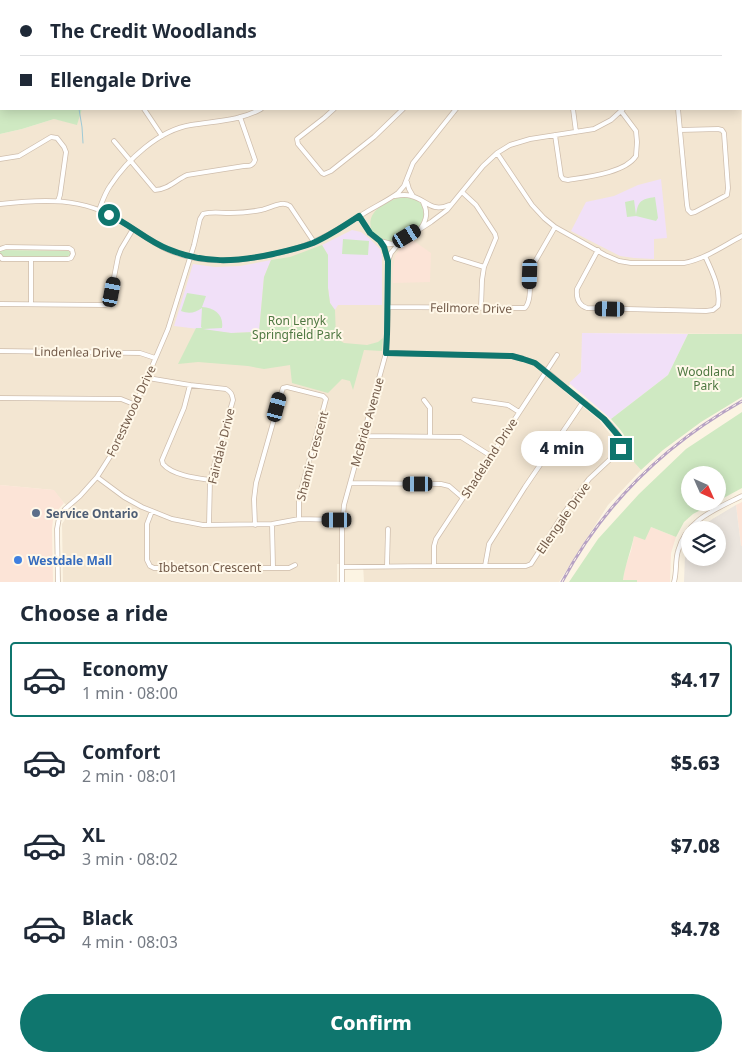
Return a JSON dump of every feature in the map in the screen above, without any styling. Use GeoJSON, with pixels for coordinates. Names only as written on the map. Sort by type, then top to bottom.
{"type":"FeatureCollection","features":[{"type":"Feature","properties":{"kind":"street"},"geometry":{"type":"LineString","coordinates":[[145,110],[162,136]]}},
{"type":"Feature","properties":{"kind":"street"},"geometry":{"type":"LineString","coordinates":[[99,210],[109,187],[130,160],[155,140],[188,125],[240,117],[259,110]]}},
{"type":"Feature","properties":{"kind":"street"},"geometry":{"type":"LineString","coordinates":[[333,110],[297,139],[298,144],[324,174],[331,171],[374,137],[402,110]]}},
{"type":"Feature","properties":{"kind":"street"},"geometry":{"type":"LineString","coordinates":[[0,204],[38,200],[72,202],[99,210],[120,220],[166,249],[209,261],[242,260],[288,251],[314,242],[332,233],[403,188],[414,163],[455,110]]}},
{"type":"Feature","properties":{"kind":"street"},"geometry":{"type":"LineString","coordinates":[[573,110],[576,132]]}},
{"type":"Feature","properties":{"kind":"street"},"geometry":{"type":"LineString","coordinates":[[359,216],[370,233],[389,248],[440,217],[483,166],[497,153],[519,141],[530,138],[599,127],[611,120],[622,110],[636,131],[636,156],[630,162],[600,176],[563,179],[555,135]]}},
{"type":"Feature","properties":{"kind":"street"},"geometry":{"type":"LineString","coordinates":[[678,110],[686,205],[691,213],[727,195],[724,133],[718,129],[680,130]]}},
{"type":"Feature","properties":{"kind":"street"},"geometry":{"type":"LineString","coordinates":[[114,141],[156,190],[162,190],[187,175],[251,166],[256,160],[240,117]]}},
{"type":"Feature","properties":{"kind":"street"},"geometry":{"type":"LineString","coordinates":[[0,158],[20,156],[51,137],[57,138],[66,152],[58,201]]}},
{"type":"Feature","properties":{"kind":"street"},"geometry":{"type":"LineString","coordinates":[[497,153],[532,205],[544,218],[555,227],[619,261],[631,263],[684,263],[705,256],[742,236]]}},
{"type":"Feature","properties":{"kind":"street"},"geometry":{"type":"LineString","coordinates":[[407,179],[413,196]]}},
{"type":"Feature","properties":{"kind":"street"},"geometry":{"type":"LineString","coordinates":[[462,192],[476,205],[496,238],[484,267],[481,308]]}},
{"type":"Feature","properties":{"kind":"street"},"geometry":{"type":"LineString","coordinates":[[393,196],[413,196],[436,208],[443,208],[451,204]]}},
{"type":"Feature","properties":{"kind":"street"},"geometry":{"type":"LineString","coordinates":[[420,229],[427,215],[422,200]]}},
{"type":"Feature","properties":{"kind":"street","name":"Forestwood Drive"},"geometry":{"type":"LineString","coordinates":[[58,582],[57,530],[59,518],[64,509],[80,496],[97,477],[120,441],[168,330],[203,214],[211,212],[249,212],[267,209],[282,203],[288,204],[314,242]]}},
{"type":"Feature","properties":{"kind":"street","name":"Fellmore Drive"},"geometry":{"type":"LineString","coordinates":[[388,307],[525,308],[529,303],[532,267],[555,227]]}},
{"type":"Feature","properties":{"kind":"street"},"geometry":{"type":"LineString","coordinates":[[0,304],[105,305],[108,303],[121,249],[134,229]]}},
{"type":"Feature","properties":{"kind":"street"},"geometry":{"type":"LineString","coordinates":[[0,249],[6,247],[69,248],[73,254],[68,259],[2,259],[0,256]]}},
{"type":"Feature","properties":{"kind":"street","name":"McBride Avenue"},"geometry":{"type":"LineString","coordinates":[[342,582],[342,520],[350,483],[386,353],[389,248]]}},
{"type":"Feature","properties":{"kind":"street"},"geometry":{"type":"LineString","coordinates":[[598,250],[577,289],[576,296],[579,302],[587,308],[713,310],[718,306],[718,297],[712,270],[705,256]]}},
{"type":"Feature","properties":{"kind":"street"},"geometry":{"type":"LineString","coordinates":[[455,258],[484,267]]}},
{"type":"Feature","properties":{"kind":"street"},"geometry":{"type":"LineString","coordinates":[[31,260],[31,304]]}},
{"type":"Feature","properties":{"kind":"street","name":"Lindenlea Drive"},"geometry":{"type":"LineString","coordinates":[[0,352],[140,353],[156,358]]}},
{"type":"Feature","properties":{"kind":"street","name":"Ellengale Drive"},"geometry":{"type":"LineString","coordinates":[[342,567],[526,566],[531,564],[564,512],[589,479],[621,449],[623,443],[604,419],[535,363],[512,356],[386,353]]}},
{"type":"Feature","properties":{"kind":"street","name":"Shadeland Drive"},"geometry":{"type":"LineString","coordinates":[[434,566],[436,539],[557,355]]}},
{"type":"Feature","properties":{"kind":"street","name":"Fairdale Drive"},"geometry":{"type":"LineString","coordinates":[[148,378],[226,389],[232,395],[233,400],[210,480],[209,525]]}},
{"type":"Feature","properties":{"kind":"street"},"geometry":{"type":"LineString","coordinates":[[190,385],[187,400],[162,460],[168,470],[210,480]]}},
{"type":"Feature","properties":{"kind":"street","name":"Shamir Crescent"},"geometry":{"type":"LineString","coordinates":[[255,525],[254,499],[256,483],[283,388],[323,396],[326,399],[299,498],[298,519]]}},
{"type":"Feature","properties":{"kind":"street"},"geometry":{"type":"LineString","coordinates":[[0,398],[121,399],[136,405]]}},
{"type":"Feature","properties":{"kind":"street"},"geometry":{"type":"LineString","coordinates":[[424,400],[430,408],[430,436]]}},
{"type":"Feature","properties":{"kind":"street"},"geometry":{"type":"LineString","coordinates":[[474,400],[508,405],[519,412]]}},
{"type":"Feature","properties":{"kind":"street"},"geometry":{"type":"LineString","coordinates":[[485,566],[489,544],[583,402]]}},
{"type":"Feature","properties":{"kind":"street"},"geometry":{"type":"LineString","coordinates":[[363,436],[464,438],[491,456]]}},
{"type":"Feature","properties":{"kind":"street"},"geometry":{"type":"LineString","coordinates":[[97,477],[124,497],[142,507],[172,519],[209,525],[272,524],[298,519],[342,520]]}},
{"type":"Feature","properties":{"kind":"street"},"geometry":{"type":"LineString","coordinates":[[350,483],[441,484],[449,486],[464,498]]}},
{"type":"Feature","properties":{"kind":"street"},"geometry":{"type":"LineString","coordinates":[[674,582],[677,555],[682,540],[689,528],[701,517],[742,496]]}},
{"type":"Feature","properties":{"kind":"street","name":"Ibbetson Crescent"},"geometry":{"type":"LineString","coordinates":[[152,511],[147,524],[147,560],[150,566],[154,568],[289,568],[295,565]]}},
{"type":"Feature","properties":{"kind":"street"},"geometry":{"type":"LineString","coordinates":[[272,524],[273,567]]}},
{"type":"Feature","properties":{"kind":"street"},"geometry":{"type":"LineString","coordinates":[[387,566],[388,529]]}},
{"type":"Feature","properties":{"kind":"street"},"geometry":{"type":"LineString","coordinates":[[676,576],[678,582]]}},
{"type":"Feature","properties":{"kind":"shaded area"},"geometry":{"type":"Polygon","coordinates":[[[82,110],[741,110],[742,334],[583,333],[581,372],[564,391],[599,420],[641,470],[608,505],[559,582],[364,582],[363,564],[337,564],[337,582],[63,582],[62,524],[72,509],[53,490],[0,485],[0,134],[54,119],[77,124],[82,110]]]}},
{"type":"Feature","properties":{"kind":"shaded area"},"geometry":{"type":"Polygon","coordinates":[[[661,179],[667,238],[654,239],[654,259],[620,256],[571,231],[586,202],[614,196],[638,185],[661,179]]]}},
{"type":"Feature","properties":{"kind":"shaded area"},"geometry":{"type":"Polygon","coordinates":[[[352,230],[361,232],[380,249],[382,256],[382,305],[338,305],[335,310],[330,303],[328,288],[328,255],[322,245],[352,230]]]}},
{"type":"Feature","properties":{"kind":"shaded area"},"geometry":{"type":"Polygon","coordinates":[[[411,239],[431,253],[430,282],[393,283],[395,256],[402,245],[411,239]]]}},
{"type":"Feature","properties":{"kind":"shaded area"},"geometry":{"type":"Polygon","coordinates":[[[271,260],[264,277],[259,332],[231,333],[174,326],[193,264],[215,267],[240,266],[271,260]]]}},
{"type":"Feature","properties":{"kind":"shaded area"},"geometry":{"type":"Polygon","coordinates":[[[582,333],[688,334],[668,375],[611,419],[569,383],[581,372],[582,333]]]}},
{"type":"Feature","properties":{"kind":"shaded area","name":"Westdale Mall"},"geometry":{"type":"Polygon","coordinates":[[[0,485],[54,490],[64,503],[53,520],[53,582],[0,582],[0,485]]]}},
{"type":"Feature","properties":{"kind":"shaded area"},"geometry":{"type":"Polygon","coordinates":[[[742,502],[742,546],[741,546],[736,505],[742,502]]]}},
{"type":"Feature","properties":{"kind":"shaded area"},"geometry":{"type":"Polygon","coordinates":[[[736,505],[742,546],[742,582],[684,582],[685,566],[726,566],[726,521],[710,521],[736,505]]]}},
{"type":"Feature","properties":{"kind":"shaded area"},"geometry":{"type":"Polygon","coordinates":[[[651,527],[676,537],[671,553],[670,582],[623,580],[634,536],[651,527]]]}},
{"type":"Feature","properties":{"kind":"green space"},"geometry":{"type":"Polygon","coordinates":[[[0,110],[82,110],[77,125],[54,119],[0,134],[0,110]]]}},
{"type":"Feature","properties":{"kind":"green space"},"geometry":{"type":"Polygon","coordinates":[[[402,197],[414,199],[421,203],[425,215],[424,221],[416,229],[396,240],[388,241],[381,239],[372,230],[370,224],[371,217],[383,205],[402,197]]]}},
{"type":"Feature","properties":{"kind":"green space"},"geometry":{"type":"Polygon","coordinates":[[[655,197],[658,218],[656,221],[636,216],[627,217],[625,202],[634,200],[636,215],[641,202],[655,197]]]}},
{"type":"Feature","properties":{"kind":"green space"},"geometry":{"type":"Polygon","coordinates":[[[343,239],[369,241],[368,255],[342,254],[343,239]]]}},
{"type":"Feature","properties":{"kind":"green space","name":"Ron Lenyk Springfield Park"},"geometry":{"type":"Polygon","coordinates":[[[322,245],[328,255],[328,288],[330,303],[335,310],[336,338],[344,343],[367,345],[378,342],[383,338],[382,351],[364,350],[353,390],[350,381],[342,379],[328,393],[292,383],[290,365],[264,369],[198,362],[178,364],[196,328],[202,328],[202,308],[192,312],[181,311],[187,293],[206,296],[202,307],[215,311],[222,319],[222,328],[203,329],[231,333],[259,332],[264,277],[271,260],[290,257],[322,245]]]}},
{"type":"Feature","properties":{"kind":"green space"},"geometry":{"type":"Polygon","coordinates":[[[0,251],[68,251],[71,254],[69,257],[2,257],[0,251]]]}},
{"type":"Feature","properties":{"kind":"green space","name":"Woodland Park"},"geometry":{"type":"Polygon","coordinates":[[[688,334],[742,334],[742,397],[701,422],[663,450],[641,470],[624,451],[626,446],[625,438],[611,419],[668,375],[688,334]]]}},
{"type":"Feature","properties":{"kind":"green space"},"geometry":{"type":"Polygon","coordinates":[[[742,412],[742,488],[726,497],[726,466],[681,466],[681,511],[699,511],[685,521],[681,521],[681,528],[676,537],[651,527],[645,540],[634,536],[623,580],[637,580],[637,582],[569,582],[598,539],[639,494],[686,449],[742,412]]]}},
{"type":"Feature","properties":{"kind":"waterway"},"geometry":{"type":"LineString","coordinates":[[79,110],[83,143]]}},
{"type":"Feature","properties":{"kind":"railway"},"geometry":{"type":"LineString","coordinates":[[562,582],[597,527],[638,478],[687,437],[742,401]]}},
{"type":"Feature","properties":{"kind":"place","name":"Service Ontario"},"geometry":{"type":"Point","coordinates":[36,513]}},
{"type":"Feature","properties":{"kind":"place","name":"Westdale Mall"},"geometry":{"type":"Point","coordinates":[18,560]}},
{"type":"Feature","properties":{"kind":"route"},"geometry":{"type":"LineString","coordinates":[[109,215],[166,249],[209,261],[258,258],[288,251],[323,238],[359,216],[370,233],[384,247],[388,261],[386,353],[512,356],[535,363],[604,419],[621,439],[623,443],[621,449]]}}]}
